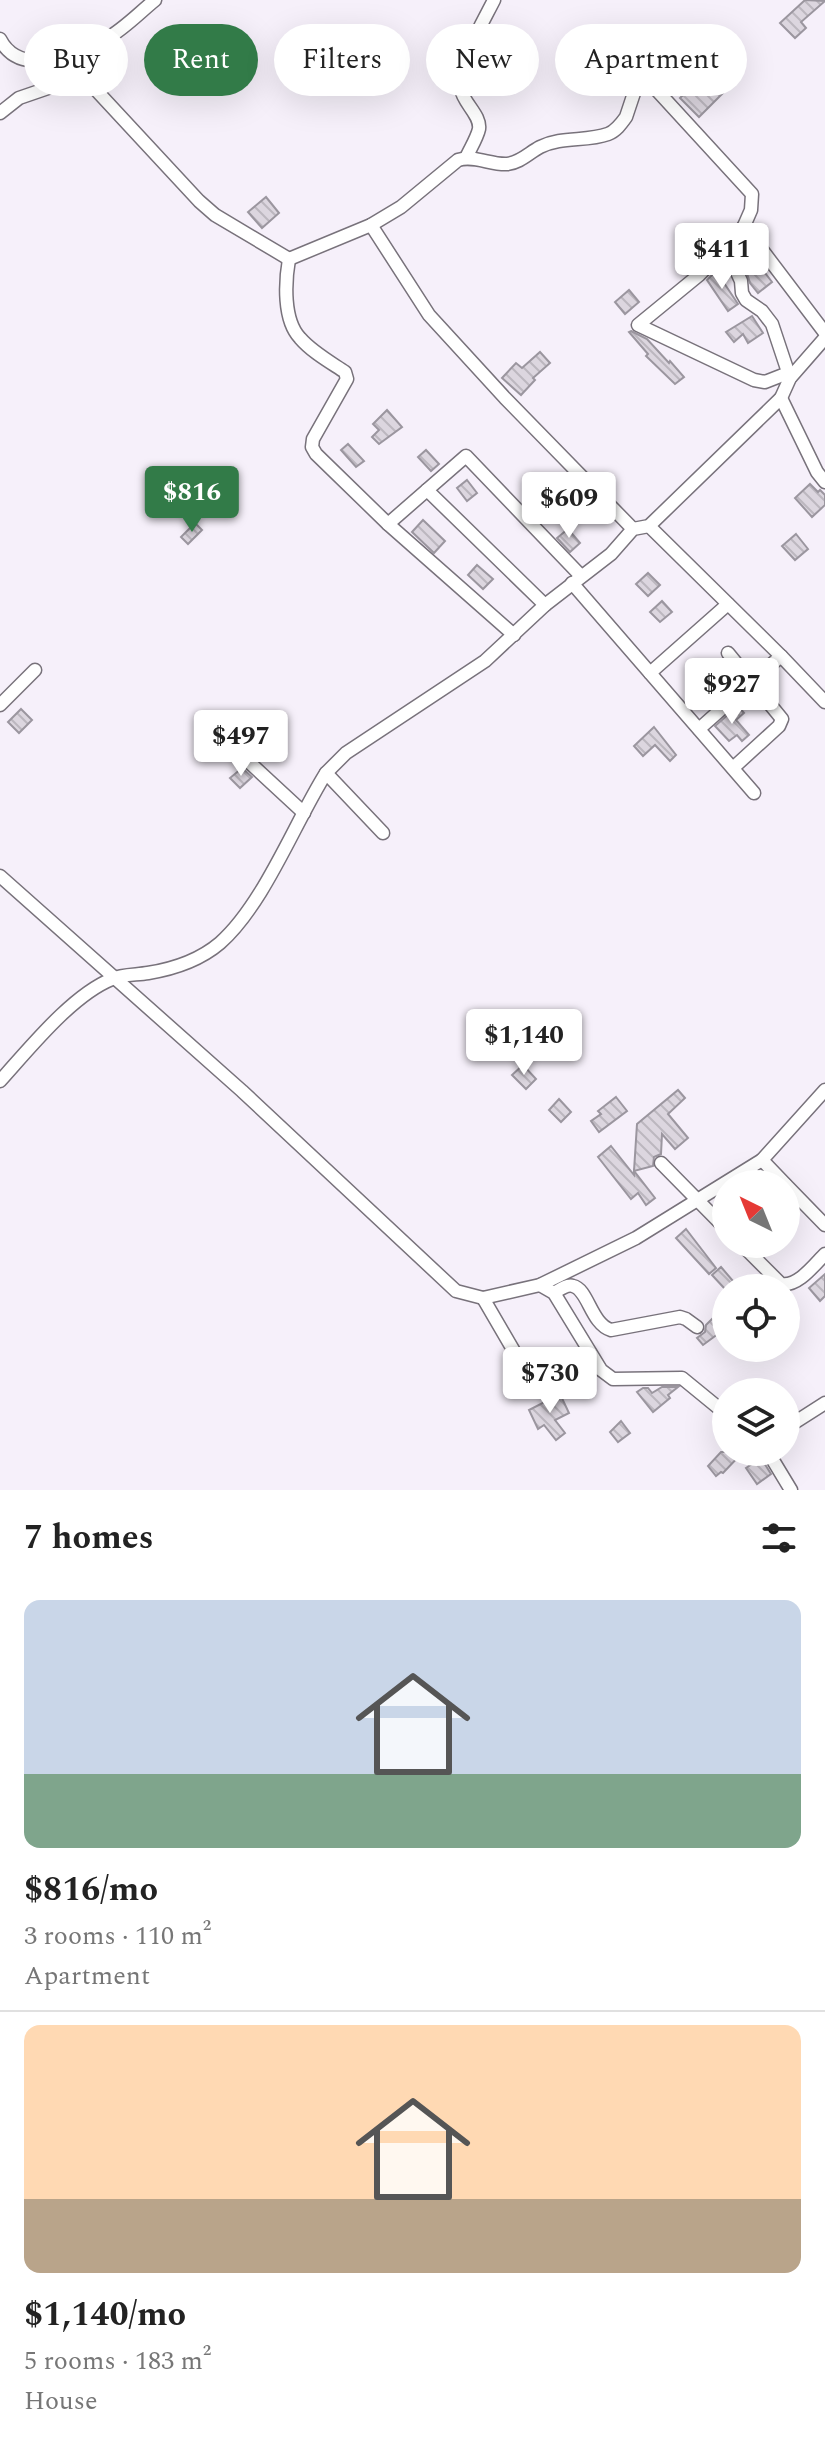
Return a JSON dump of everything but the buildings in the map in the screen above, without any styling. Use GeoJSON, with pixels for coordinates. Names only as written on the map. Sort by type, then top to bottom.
{"type":"FeatureCollection","features":[{"type":"Feature","properties":{"kind":"street"},"geometry":{"type":"LineString","coordinates":[[126,24],[155,0]]}},
{"type":"Feature","properties":{"kind":"street"},"geometry":{"type":"LineString","coordinates":[[466,158],[479,131],[479,123],[462,95],[462,75],[476,32],[494,0]]}},
{"type":"Feature","properties":{"kind":"street"},"geometry":{"type":"LineString","coordinates":[[0,39],[3,45],[24,60]]}},
{"type":"Feature","properties":{"kind":"street"},"geometry":{"type":"LineString","coordinates":[[0,113],[25,96]]}},
{"type":"Feature","properties":{"kind":"street"},"geometry":{"type":"LineString","coordinates":[[102,96],[207,208],[289,259]]}},
{"type":"Feature","properties":{"kind":"street"},"geometry":{"type":"LineString","coordinates":[[289,259],[371,225],[401,207],[458,160],[466,158],[508,164],[541,146],[564,139],[608,134],[619,127],[626,117],[633,96]]}},
{"type":"Feature","properties":{"kind":"street"},"geometry":{"type":"LineString","coordinates":[[662,96],[752,194],[751,210],[744,226],[726,248],[699,275],[638,325],[754,380],[765,382],[789,376]]}},
{"type":"Feature","properties":{"kind":"street"},"geometry":{"type":"LineString","coordinates":[[371,225],[429,315],[633,529]]}},
{"type":"Feature","properties":{"kind":"street"},"geometry":{"type":"LineString","coordinates":[[0,1081],[77,1001],[113,978],[151,973],[190,962],[218,945],[239,923],[326,773],[346,753],[485,661],[545,605],[611,554],[633,529],[649,526],[781,398],[789,376],[825,335],[744,226]]}},
{"type":"Feature","properties":{"kind":"street"},"geometry":{"type":"LineString","coordinates":[[726,248],[746,300],[762,311],[772,324],[789,376]]}},
{"type":"Feature","properties":{"kind":"street"},"geometry":{"type":"LineString","coordinates":[[289,259],[285,286],[294,331],[345,372],[347,379],[313,439],[312,447],[316,454],[388,524],[514,635]]}},
{"type":"Feature","properties":{"kind":"street"},"geometry":{"type":"LineString","coordinates":[[781,398],[817,472],[825,482]]}},
{"type":"Feature","properties":{"kind":"street"},"geometry":{"type":"LineString","coordinates":[[388,524],[466,456],[577,579],[650,673],[754,793]]}},
{"type":"Feature","properties":{"kind":"street"},"geometry":{"type":"LineString","coordinates":[[427,490],[545,605]]}},
{"type":"Feature","properties":{"kind":"street"},"geometry":{"type":"LineString","coordinates":[[649,526],[825,702]]}},
{"type":"Feature","properties":{"kind":"street"},"geometry":{"type":"LineString","coordinates":[[650,673],[728,604]]}},
{"type":"Feature","properties":{"kind":"street"},"geometry":{"type":"LineString","coordinates":[[728,653],[782,719],[782,723],[733,768]]}},
{"type":"Feature","properties":{"kind":"street"},"geometry":{"type":"LineString","coordinates":[[699,729],[781,656]]}},
{"type":"Feature","properties":{"kind":"street"},"geometry":{"type":"LineString","coordinates":[[0,705],[35,670]]}},
{"type":"Feature","properties":{"kind":"street"},"geometry":{"type":"LineString","coordinates":[[223,738],[304,813]]}},
{"type":"Feature","properties":{"kind":"street"},"geometry":{"type":"LineString","coordinates":[[326,773],[383,833]]}},
{"type":"Feature","properties":{"kind":"street"},"geometry":{"type":"LineString","coordinates":[[0,876],[253,1101],[456,1291],[483,1298],[540,1285],[636,1238],[762,1160],[825,1090]]}},
{"type":"Feature","properties":{"kind":"street"},"geometry":{"type":"LineString","coordinates":[[762,1160],[772,1170]]}},
{"type":"Feature","properties":{"kind":"street"},"geometry":{"type":"LineString","coordinates":[[661,1163],[712,1215]]}},
{"type":"Feature","properties":{"kind":"street"},"geometry":{"type":"LineString","coordinates":[[800,1199],[825,1225]]}},
{"type":"Feature","properties":{"kind":"street"},"geometry":{"type":"LineString","coordinates":[[755,1258],[781,1284],[787,1286],[825,1254]]}},
{"type":"Feature","properties":{"kind":"street"},"geometry":{"type":"LineString","coordinates":[[540,1285],[554,1293],[601,1370],[613,1379],[682,1378],[712,1403]]}},
{"type":"Feature","properties":{"kind":"street"},"geometry":{"type":"LineString","coordinates":[[554,1293],[573,1285],[579,1289],[597,1321],[611,1330],[680,1317],[697,1327]]}},
{"type":"Feature","properties":{"kind":"street"},"geometry":{"type":"LineString","coordinates":[[483,1298],[522,1365],[542,1391]]}},
{"type":"Feature","properties":{"kind":"street"},"geometry":{"type":"LineString","coordinates":[[800,1419],[825,1403]]}},
{"type":"Feature","properties":{"kind":"street"},"geometry":{"type":"LineString","coordinates":[[776,1466],[791,1490]]}}]}
